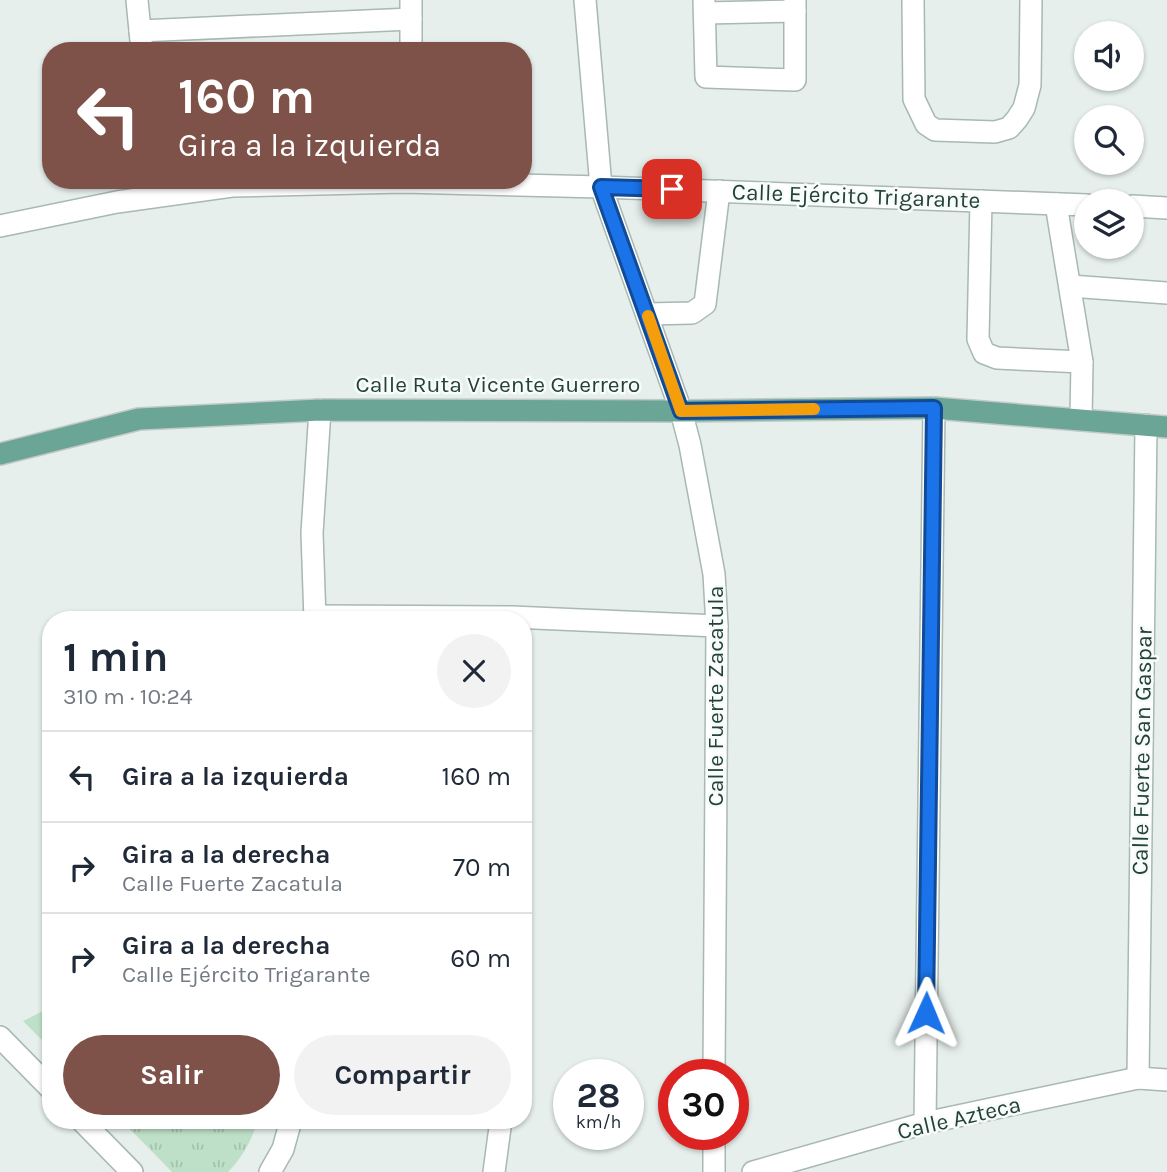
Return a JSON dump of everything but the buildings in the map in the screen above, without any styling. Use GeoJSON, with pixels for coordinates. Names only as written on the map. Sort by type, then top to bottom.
{"type":"FeatureCollection","features":[{"type":"Feature","properties":{"kind":"main road","name":"Calle Ruta Vicente Guerrero"},"geometry":{"type":"LineString","coordinates":[[0,454],[139,419],[320,410],[681,411],[934,408],[1156,426]]}},
{"type":"Feature","properties":{"kind":"street"},"geometry":{"type":"LineString","coordinates":[[138,0],[141,41],[411,10],[411,42]]}},
{"type":"Feature","properties":{"kind":"street","name":"Calle Fuerte Zacatula"},"geometry":{"type":"LineString","coordinates":[[585,0],[601,187],[681,411],[714,574],[717,626],[714,1059]]}},
{"type":"Feature","properties":{"kind":"street"},"geometry":{"type":"LineString","coordinates":[[913,0],[914,99],[926,124],[935,130],[995,132],[1009,128],[1024,108],[1030,85],[1031,0]]}},
{"type":"Feature","properties":{"kind":"street"},"geometry":{"type":"LineString","coordinates":[[795,6],[795,80],[706,77],[705,7],[795,6]]}},
{"type":"Feature","properties":{"kind":"street","name":"Calle Ejército Trigarante"},"geometry":{"type":"LineString","coordinates":[[532,185],[1074,205]]}},
{"type":"Feature","properties":{"kind":"street","name":"Calle Ejército Trigarante"},"geometry":{"type":"LineString","coordinates":[[0,226],[117,202],[210,189]]}},
{"type":"Feature","properties":{"kind":"street"},"geometry":{"type":"LineString","coordinates":[[647,314],[692,313],[705,304],[719,191]]}},
{"type":"Feature","properties":{"kind":"street"},"geometry":{"type":"LineString","coordinates":[[981,201],[978,339],[984,353],[997,358],[1082,362]]}},
{"type":"Feature","properties":{"kind":"street"},"geometry":{"type":"LineString","coordinates":[[1056,204],[1082,362],[1081,419]]}},
{"type":"Feature","properties":{"kind":"street"},"geometry":{"type":"LineString","coordinates":[[1144,207],[1167,208]]}},
{"type":"Feature","properties":{"kind":"street"},"geometry":{"type":"LineString","coordinates":[[1070,286],[1167,293]]}},
{"type":"Feature","properties":{"kind":"street"},"geometry":{"type":"LineString","coordinates":[[925,1123],[934,408]]}},
{"type":"Feature","properties":{"kind":"street"},"geometry":{"type":"LineString","coordinates":[[315,611],[313,533],[320,410]]}},
{"type":"Feature","properties":{"kind":"street","name":"Calle Fuerte San Gaspar"},"geometry":{"type":"LineString","coordinates":[[1138,1078],[1156,426]]}},
{"type":"Feature","properties":{"kind":"street"},"geometry":{"type":"LineString","coordinates":[[532,619],[717,626]]}},
{"type":"Feature","properties":{"kind":"street"},"geometry":{"type":"LineString","coordinates":[[0,1037],[42,1079]]}},
{"type":"Feature","properties":{"kind":"street","name":"Calle Azteca"},"geometry":{"type":"LineString","coordinates":[[753,1172],[925,1123],[1138,1078],[1167,1080]]}},
{"type":"Feature","properties":{"kind":"street"},"geometry":{"type":"LineString","coordinates":[[90,1129],[132,1172]]}},
{"type":"Feature","properties":{"kind":"street"},"geometry":{"type":"LineString","coordinates":[[270,1172],[283,1149],[289,1129]]}},
{"type":"Feature","properties":{"kind":"street"},"geometry":{"type":"LineString","coordinates":[[494,1172],[500,1129]]}},
{"type":"Feature","properties":{"kind":"street"},"geometry":{"type":"LineString","coordinates":[[714,1150],[714,1172]]}},
{"type":"Feature","properties":{"kind":"green space"},"geometry":{"type":"Polygon","coordinates":[[[42,1012],[42,1040],[23,1021],[42,1012]]]}},
{"type":"Feature","properties":{"kind":"green space"},"geometry":{"type":"Polygon","coordinates":[[[130,1129],[254,1129],[246,1148],[228,1172],[172,1172],[130,1129]]]}},
{"type":"Feature","properties":{"kind":"slow traffic"},"geometry":{"type":"LineString","coordinates":[[648,316],[681,411],[814,409]]}},
{"type":"Feature","properties":{"kind":"route"},"geometry":{"type":"LineString","coordinates":[[672,189],[601,187],[681,411],[934,408],[926,1013]]}}]}
